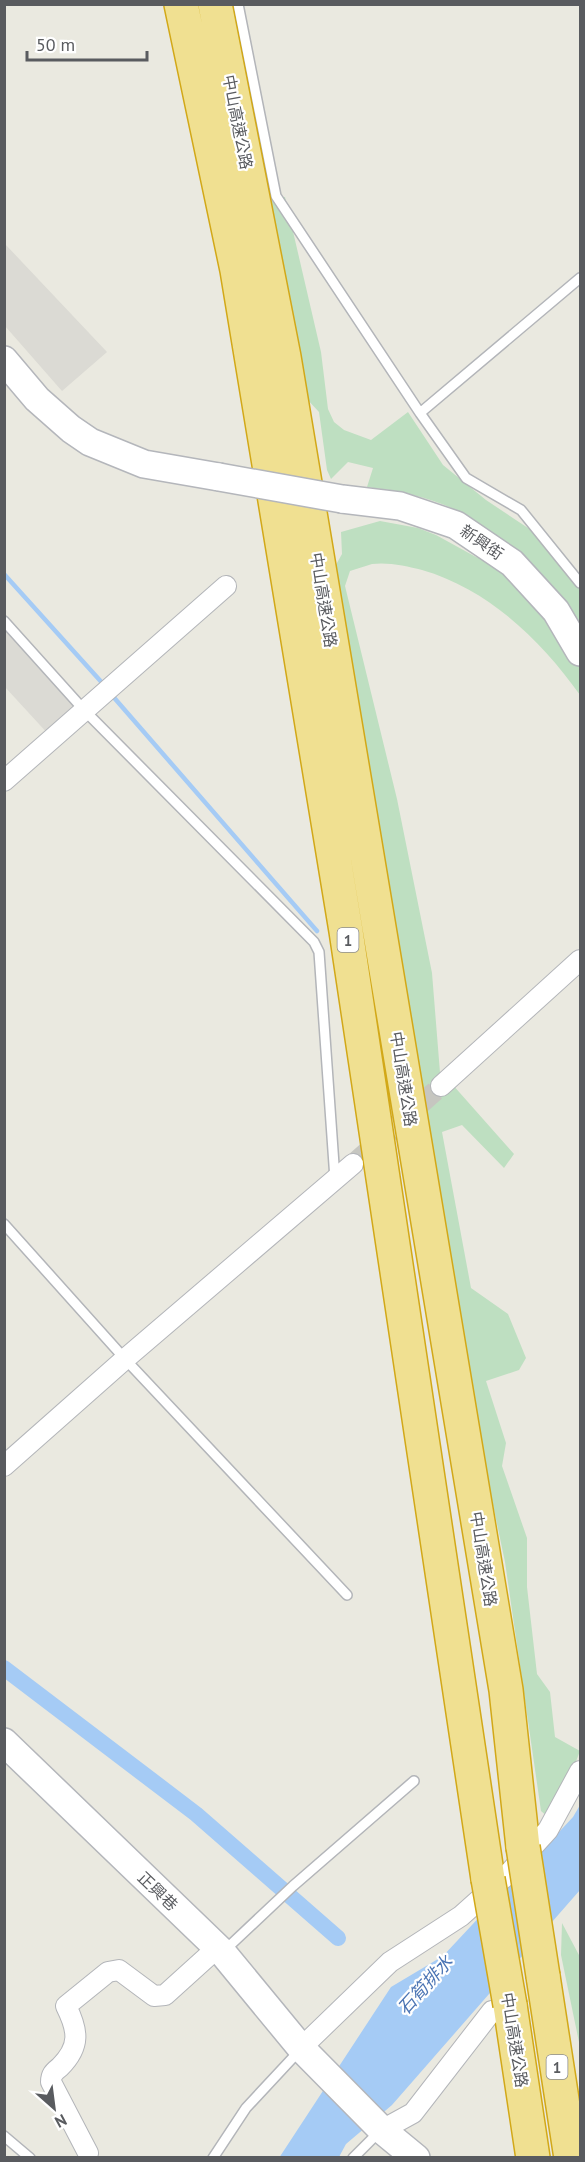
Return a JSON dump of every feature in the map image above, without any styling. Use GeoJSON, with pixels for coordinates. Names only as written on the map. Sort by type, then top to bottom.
{"type":"FeatureCollection","features":[{"type":"Feature","properties":{"kind":"highway","name":"中山高速公路"},"geometry":{"type":"LineString","coordinates":[[181,4],[237,270],[345,920],[488,1879],[501,2008],[533,2157]]}},
{"type":"Feature","properties":{"kind":"highway","name":"中山高速公路"},"geometry":{"type":"LineString","coordinates":[[215,4],[286,369],[506,1690],[523,1847],[571,2157]]}},
{"type":"Feature","properties":{"kind":"street","name":"新興街"},"geometry":{"type":"LineString","coordinates":[[4,360],[53,415],[90,442],[144,464],[342,499],[400,506],[456,525],[512,563],[556,611],[580,652]]}},
{"type":"Feature","properties":{"kind":"street"},"geometry":{"type":"LineString","coordinates":[[4,781],[225,586]]}},
{"type":"Feature","properties":{"kind":"street"},"geometry":{"type":"LineString","coordinates":[[441,1086],[580,960]]}},
{"type":"Feature","properties":{"kind":"street"},"geometry":{"type":"LineString","coordinates":[[4,1466],[353,1164]]}},
{"type":"Feature","properties":{"kind":"street","name":"正興巷"},"geometry":{"type":"LineString","coordinates":[[4,1742],[219,1950],[301,2048],[382,2130],[416,2157]]}},
{"type":"Feature","properties":{"kind":"street"},"geometry":{"type":"LineString","coordinates":[[301,2048],[390,1962],[461,1916],[508,1874],[548,1830],[580,1771]]}},
{"type":"Feature","properties":{"kind":"street"},"geometry":{"type":"LineString","coordinates":[[88,2153],[51,2082],[52,2074],[69,2056],[75,2039],[75,2024],[66,2006],[108,1972],[114,1970],[118,1970],[154,1996],[165,1995],[219,1950]]}},
{"type":"Feature","properties":{"kind":"street"},"geometry":{"type":"LineString","coordinates":[[382,2130],[413,2113],[501,2008]]}},
{"type":"Feature","properties":{"kind":"lane"},"geometry":{"type":"LineString","coordinates":[[238,4],[276,196],[420,413],[466,478],[521,510],[580,583]]}},
{"type":"Feature","properties":{"kind":"lane"},"geometry":{"type":"LineString","coordinates":[[420,413],[580,278]]}},
{"type":"Feature","properties":{"kind":"lane"},"geometry":{"type":"LineString","coordinates":[[4,621],[84,710],[314,942],[319,952],[335,1179]]}},
{"type":"Feature","properties":{"kind":"lane"},"geometry":{"type":"LineString","coordinates":[[4,1224],[125,1359],[347,1595]]}},
{"type":"Feature","properties":{"kind":"lane"},"geometry":{"type":"LineString","coordinates":[[219,1950],[275,1905],[293,1886],[414,1781]]}},
{"type":"Feature","properties":{"kind":"lane"},"geometry":{"type":"LineString","coordinates":[[213,2157],[246,2108],[301,2048]]}},
{"type":"Feature","properties":{"kind":"lane"},"geometry":{"type":"LineString","coordinates":[[353,2157],[382,2130]]}},
{"type":"Feature","properties":{"kind":"lane"},"geometry":{"type":"LineString","coordinates":[[4,2136],[30,2157]]}},
{"type":"Feature","properties":{"kind":"shaded area"},"geometry":{"type":"Polygon","coordinates":[[[5,244],[107,352],[62,391],[5,326],[5,244]]]}},
{"type":"Feature","properties":{"kind":"shaded area"},"geometry":{"type":"Polygon","coordinates":[[[4,622],[81,707],[50,736],[5,687],[4,622]]]}},
{"type":"Feature","properties":{"kind":"green space"},"geometry":{"type":"Polygon","coordinates":[[[285,197],[321,352],[328,409],[334,422],[344,430],[371,440],[408,412],[443,465],[486,500],[534,532],[580,580],[580,631],[516,556],[472,519],[447,506],[421,497],[367,487],[373,468],[348,462],[331,479],[327,470],[319,412],[305,397],[268,198],[285,197]]]}},
{"type":"Feature","properties":{"kind":"green space"},"geometry":{"type":"Polygon","coordinates":[[[380,521],[418,528],[476,557],[497,563],[559,632],[580,666],[580,695],[548,655],[511,619],[491,603],[446,579],[422,570],[391,564],[372,564],[350,571],[345,586],[397,799],[432,973],[441,1085],[452,1084],[514,1154],[504,1168],[462,1125],[442,1132],[471,1288],[508,1314],[526,1358],[519,1370],[486,1381],[506,1443],[502,1466],[527,1538],[527,1587],[537,1674],[550,1692],[555,1737],[580,1751],[558,1808],[548,1817],[541,1811],[505,1562],[484,1462],[333,570],[342,554],[341,532],[380,521]]]}},
{"type":"Feature","properties":{"kind":"green space"},"geometry":{"type":"Polygon","coordinates":[[[562,1923],[580,1957],[580,2047],[561,1955],[562,1923]]]}},
{"type":"Feature","properties":{"kind":"water","name":"石筍排水"},"geometry":{"type":"Polygon","coordinates":[[[580,1805],[580,1890],[392,2105],[346,2144],[339,2157],[279,2158],[391,1987],[443,1956],[573,1817],[580,1805]]]}},
{"type":"Feature","properties":{"kind":"waterway"},"geometry":{"type":"LineString","coordinates":[[4,574],[105,686]]}},
{"type":"Feature","properties":{"kind":"waterway"},"geometry":{"type":"LineString","coordinates":[[110,693],[317,931]]}},
{"type":"Feature","properties":{"kind":"waterway"},"geometry":{"type":"LineString","coordinates":[[4,1668],[196,1814],[338,1938]]}},
{"type":"Feature","properties":{"kind":"tunnel"},"geometry":{"type":"LineString","coordinates":[[353,1164],[441,1086]]}}]}
